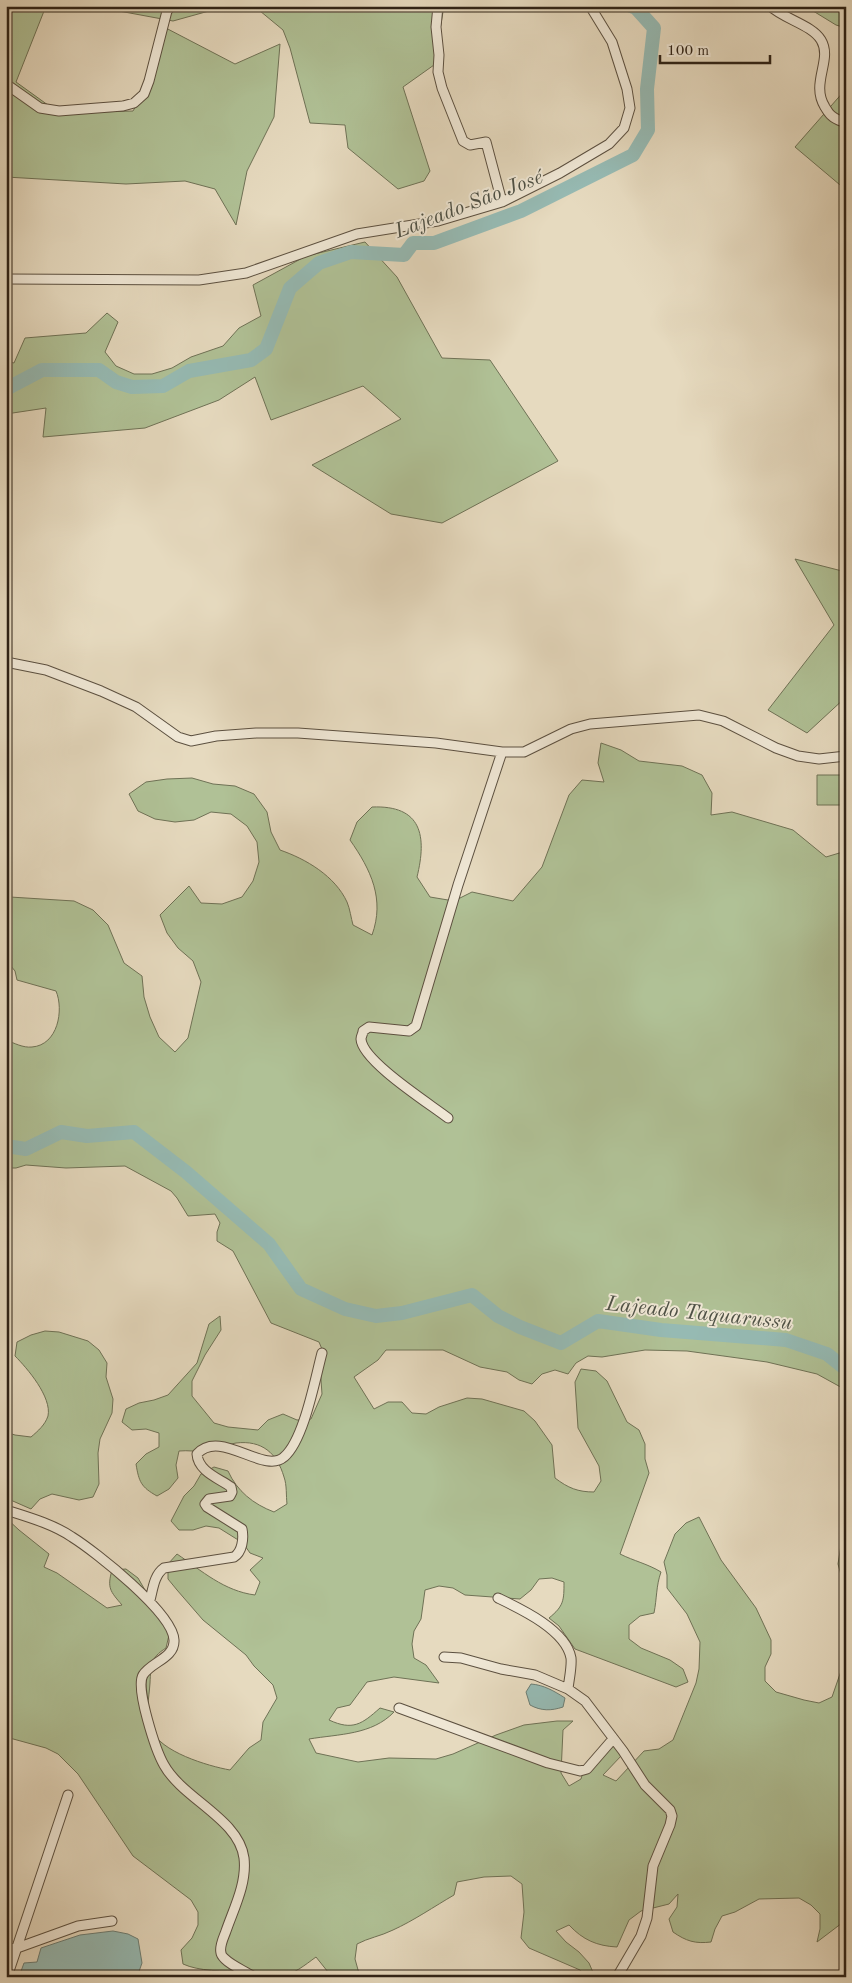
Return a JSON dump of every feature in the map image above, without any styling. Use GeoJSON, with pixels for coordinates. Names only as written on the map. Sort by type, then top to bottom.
{"type":"FeatureCollection","features":[{"type":"Feature","properties":{"kind":"street"},"geometry":{"type":"LineString","coordinates":[[6,84],[40,108],[59,111],[123,106],[134,103],[144,94],[150,81],[168,11],[171,6]]}},
{"type":"Feature","properties":{"kind":"street"},"geometry":{"type":"LineString","coordinates":[[438,6],[436,28],[439,55],[438,72],[442,88],[463,141],[470,145],[483,141],[486,142],[502,202]]}},
{"type":"Feature","properties":{"kind":"street"},"geometry":{"type":"LineString","coordinates":[[6,279],[199,280],[246,272],[357,234],[438,222],[502,202],[560,173],[609,144],[624,128],[630,108],[627,89],[612,42],[590,6]]}},
{"type":"Feature","properties":{"kind":"street"},"geometry":{"type":"LineString","coordinates":[[770,6],[777,12],[813,31],[821,40],[826,53],[819,83],[822,101],[831,116],[846,123]]}},
{"type":"Feature","properties":{"kind":"street"},"geometry":{"type":"LineString","coordinates":[[6,662],[46,670],[101,691],[136,707],[178,738],[191,741],[216,736],[256,733],[298,733],[436,743],[502,752],[524,752],[571,730],[590,724],[700,715],[723,721],[776,748],[798,756],[818,760],[846,756]]}},
{"type":"Feature","properties":{"kind":"street"},"geometry":{"type":"LineString","coordinates":[[448,1118],[381,1068],[366,1051],[361,1039],[364,1031],[369,1028],[410,1031],[416,1026],[458,885],[502,752]]}},
{"type":"Feature","properties":{"kind":"street"},"geometry":{"type":"LineString","coordinates":[[150,1600],[158,1572],[164,1568],[234,1557],[238,1554],[242,1530],[205,1504],[209,1499],[230,1496],[232,1492],[231,1487],[202,1468],[198,1462],[197,1454],[202,1449],[213,1446],[230,1448],[269,1462],[278,1461],[285,1457],[299,1434],[322,1353]]}},
{"type":"Feature","properties":{"kind":"street"},"geometry":{"type":"LineString","coordinates":[[6,1510],[48,1525],[72,1537],[150,1600],[169,1627],[174,1640],[172,1651],[150,1667],[142,1676],[140,1684],[155,1747],[165,1767],[180,1786],[224,1823],[237,1840],[244,1856],[244,1871],[236,1903],[221,1945],[221,1953],[225,1959],[254,1977]]}},
{"type":"Feature","properties":{"kind":"street"},"geometry":{"type":"LineString","coordinates":[[498,1598],[524,1610],[557,1634],[566,1644],[571,1658],[568,1689]]}},
{"type":"Feature","properties":{"kind":"street"},"geometry":{"type":"LineString","coordinates":[[444,1658],[469,1659],[501,1669],[535,1675],[568,1689],[585,1701],[623,1751],[645,1785],[670,1810],[672,1816],[653,1866],[648,1918],[642,1936],[617,1977]]}},
{"type":"Feature","properties":{"kind":"street"},"geometry":{"type":"LineString","coordinates":[[399,1708],[548,1762],[580,1771],[587,1769],[613,1739]]}},
{"type":"Feature","properties":{"kind":"street"},"geometry":{"type":"LineString","coordinates":[[7,1977],[68,1795]]}},
{"type":"Feature","properties":{"kind":"street"},"geometry":{"type":"LineString","coordinates":[[6,1949],[17,1948],[78,1926],[112,1920]]}},
{"type":"Feature","properties":{"kind":"green space"},"geometry":{"type":"Polygon","coordinates":[[[6,6],[46,6],[16,82],[59,113],[133,111],[146,89],[151,57],[162,26],[235,64],[280,44],[274,117],[247,171],[236,225],[215,189],[185,181],[126,184],[6,177],[6,6]]]}},
{"type":"Feature","properties":{"kind":"green space"},"geometry":{"type":"Polygon","coordinates":[[[92,6],[227,6],[173,21],[92,6]]]}},
{"type":"Feature","properties":{"kind":"green space"},"geometry":{"type":"Polygon","coordinates":[[[254,6],[444,6],[434,65],[403,87],[430,171],[424,181],[398,189],[348,148],[345,125],[310,123],[290,48],[283,30],[254,6]]]}},
{"type":"Feature","properties":{"kind":"green space"},"geometry":{"type":"Polygon","coordinates":[[[805,6],[846,6],[846,28],[836,25],[805,6]]]}},
{"type":"Feature","properties":{"kind":"green space"},"geometry":{"type":"Polygon","coordinates":[[[846,90],[846,190],[795,147],[846,90]]]}},
{"type":"Feature","properties":{"kind":"green space"},"geometry":{"type":"Polygon","coordinates":[[[365,242],[397,277],[442,358],[490,360],[558,461],[442,523],[391,514],[312,465],[401,419],[363,386],[271,420],[255,377],[219,400],[145,428],[43,437],[46,408],[6,414],[6,361],[14,363],[25,338],[86,333],[107,313],[118,322],[105,352],[116,366],[134,374],[152,374],[172,368],[191,357],[223,346],[239,328],[261,316],[253,285],[306,256],[365,242]]]}},
{"type":"Feature","properties":{"kind":"green space"},"geometry":{"type":"Polygon","coordinates":[[[795,559],[846,572],[846,697],[807,733],[768,710],[834,625],[795,559]]]}},
{"type":"Feature","properties":{"kind":"green space"},"geometry":{"type":"Polygon","coordinates":[[[601,743],[621,750],[639,761],[682,766],[702,775],[712,793],[711,815],[732,812],[793,830],[826,857],[846,851],[846,1390],[817,1374],[767,1362],[687,1351],[645,1350],[602,1357],[588,1356],[576,1363],[568,1374],[555,1370],[542,1374],[532,1384],[519,1380],[507,1372],[480,1367],[443,1350],[386,1350],[378,1360],[354,1377],[374,1409],[388,1402],[402,1402],[412,1413],[426,1414],[439,1407],[467,1398],[482,1399],[524,1411],[535,1421],[552,1445],[555,1478],[569,1487],[583,1491],[594,1492],[601,1481],[599,1466],[578,1428],[575,1382],[581,1369],[596,1371],[607,1381],[627,1422],[639,1430],[645,1444],[645,1459],[649,1473],[620,1554],[661,1572],[654,1613],[640,1616],[629,1625],[629,1639],[641,1648],[670,1660],[683,1669],[688,1682],[676,1687],[575,1649],[559,1626],[549,1618],[558,1610],[562,1602],[564,1582],[552,1578],[539,1579],[531,1590],[520,1599],[465,1595],[453,1588],[439,1586],[425,1590],[421,1619],[414,1631],[412,1644],[414,1658],[426,1665],[439,1683],[394,1677],[367,1682],[350,1705],[337,1708],[329,1720],[351,1725],[362,1722],[380,1708],[394,1712],[385,1720],[365,1729],[309,1739],[316,1753],[358,1762],[389,1758],[436,1759],[524,1725],[573,1721],[563,1730],[561,1773],[569,1786],[581,1779],[585,1765],[621,1741],[622,1755],[603,1775],[616,1781],[644,1751],[659,1749],[673,1740],[696,1683],[699,1669],[700,1642],[687,1614],[667,1588],[664,1562],[675,1534],[686,1523],[699,1517],[721,1560],[756,1608],[771,1640],[771,1654],[765,1667],[765,1681],[776,1692],[819,1703],[832,1697],[841,1671],[846,1645],[846,1816],[841,1828],[846,1834],[846,1920],[817,1942],[820,1929],[820,1914],[811,1905],[799,1898],[759,1899],[735,1912],[722,1916],[711,1942],[700,1943],[682,1938],[673,1932],[669,1919],[677,1907],[678,1894],[669,1904],[641,1911],[629,1920],[617,1947],[591,1941],[580,1935],[569,1925],[556,1931],[589,1963],[595,1977],[585,1977],[580,1970],[529,1948],[521,1938],[524,1912],[522,1884],[511,1876],[484,1877],[457,1882],[454,1895],[401,1926],[357,1944],[355,1959],[360,1977],[332,1977],[316,1957],[294,1972],[279,1977],[268,1977],[245,1970],[212,1970],[183,1964],[181,1950],[192,1938],[198,1925],[198,1912],[191,1900],[133,1856],[78,1774],[58,1754],[46,1748],[6,1737],[6,1518],[49,1554],[44,1567],[57,1573],[107,1608],[122,1605],[111,1589],[112,1570],[126,1569],[138,1578],[169,1635],[166,1648],[157,1655],[151,1667],[148,1712],[151,1729],[164,1745],[174,1751],[186,1757],[230,1770],[249,1748],[261,1740],[263,1722],[277,1698],[273,1685],[246,1655],[203,1620],[168,1579],[168,1564],[177,1554],[223,1585],[255,1595],[260,1582],[250,1570],[263,1558],[250,1553],[243,1543],[219,1528],[206,1526],[193,1530],[179,1530],[171,1521],[184,1496],[194,1486],[201,1474],[214,1467],[228,1471],[241,1491],[259,1505],[274,1512],[287,1504],[284,1477],[273,1455],[261,1446],[253,1444],[236,1443],[206,1451],[179,1451],[176,1465],[178,1478],[169,1489],[157,1496],[147,1490],[142,1483],[136,1464],[146,1454],[159,1447],[159,1433],[146,1429],[132,1430],[122,1422],[126,1409],[139,1403],[168,1395],[197,1363],[209,1324],[220,1316],[221,1330],[205,1355],[192,1381],[192,1396],[214,1423],[228,1427],[258,1430],[268,1420],[283,1414],[297,1420],[311,1419],[322,1394],[320,1366],[324,1354],[319,1342],[271,1323],[233,1251],[217,1241],[220,1223],[215,1214],[188,1216],[171,1191],[125,1166],[66,1168],[26,1165],[6,1168],[6,1040],[25,1047],[41,1045],[48,1040],[57,1025],[59,1007],[56,991],[17,980],[15,971],[6,960],[6,895],[10,897],[74,901],[93,910],[108,925],[124,963],[142,976],[144,997],[150,1017],[159,1037],[175,1052],[188,1038],[201,982],[193,961],[178,948],[167,933],[160,915],[189,886],[201,903],[222,904],[242,897],[253,881],[259,862],[257,842],[247,826],[231,814],[211,812],[194,820],[175,822],[155,819],[138,811],[129,794],[146,782],[192,778],[213,784],[235,786],[254,794],[267,812],[271,832],[280,850],[300,858],[327,876],[342,893],[347,902],[353,925],[372,935],[377,909],[374,885],[364,862],[350,840],[357,822],[372,807],[402,811],[411,817],[417,826],[421,848],[417,877],[430,897],[454,901],[472,892],[513,901],[542,867],[569,795],[582,780],[604,782],[598,763],[601,743]]]}},
{"type":"Feature","properties":{"kind":"green space"},"geometry":{"type":"Polygon","coordinates":[[[817,775],[846,775],[846,805],[817,805],[817,775]]]}},
{"type":"Feature","properties":{"kind":"green space"},"geometry":{"type":"Polygon","coordinates":[[[45,1331],[59,1332],[88,1341],[99,1350],[107,1363],[106,1377],[113,1399],[112,1413],[100,1439],[98,1453],[99,1484],[93,1497],[79,1500],[52,1494],[40,1499],[31,1509],[6,1498],[6,1432],[31,1437],[47,1419],[48,1408],[46,1400],[38,1383],[15,1356],[17,1342],[45,1331]]]}},
{"type":"Feature","properties":{"kind":"green space"},"geometry":{"type":"Polygon","coordinates":[[[846,1491],[846,1593],[838,1564],[843,1532],[844,1495],[846,1491]]]}},
{"type":"Feature","properties":{"kind":"water"},"geometry":{"type":"Polygon","coordinates":[[[531,1684],[545,1687],[565,1698],[563,1707],[546,1710],[530,1705],[526,1692],[531,1684]]]}},
{"type":"Feature","properties":{"kind":"water"},"geometry":{"type":"Polygon","coordinates":[[[113,1931],[128,1934],[138,1939],[142,1963],[137,1977],[25,1977],[20,1974],[24,1963],[37,1962],[41,1948],[80,1935],[113,1931]]]}},
{"type":"Feature","properties":{"kind":"waterway","name":"Lajeado São José"},"geometry":{"type":"LineString","coordinates":[[6,389],[42,370],[99,370],[116,382],[132,387],[163,386],[189,371],[251,360],[266,349],[290,288],[319,263],[351,252],[404,255],[413,243],[434,243],[521,211],[633,155],[648,130],[647,89],[654,28],[636,8],[631,6]]}},
{"type":"Feature","properties":{"kind":"waterway","name":"Lajeado Taquarussu"},"geometry":{"type":"LineString","coordinates":[[6,1146],[26,1149],[61,1132],[87,1136],[134,1132],[186,1172],[269,1244],[301,1289],[345,1309],[376,1316],[402,1313],[472,1295],[498,1316],[561,1343],[598,1321],[661,1330],[786,1340],[827,1354],[846,1367]]}}]}
